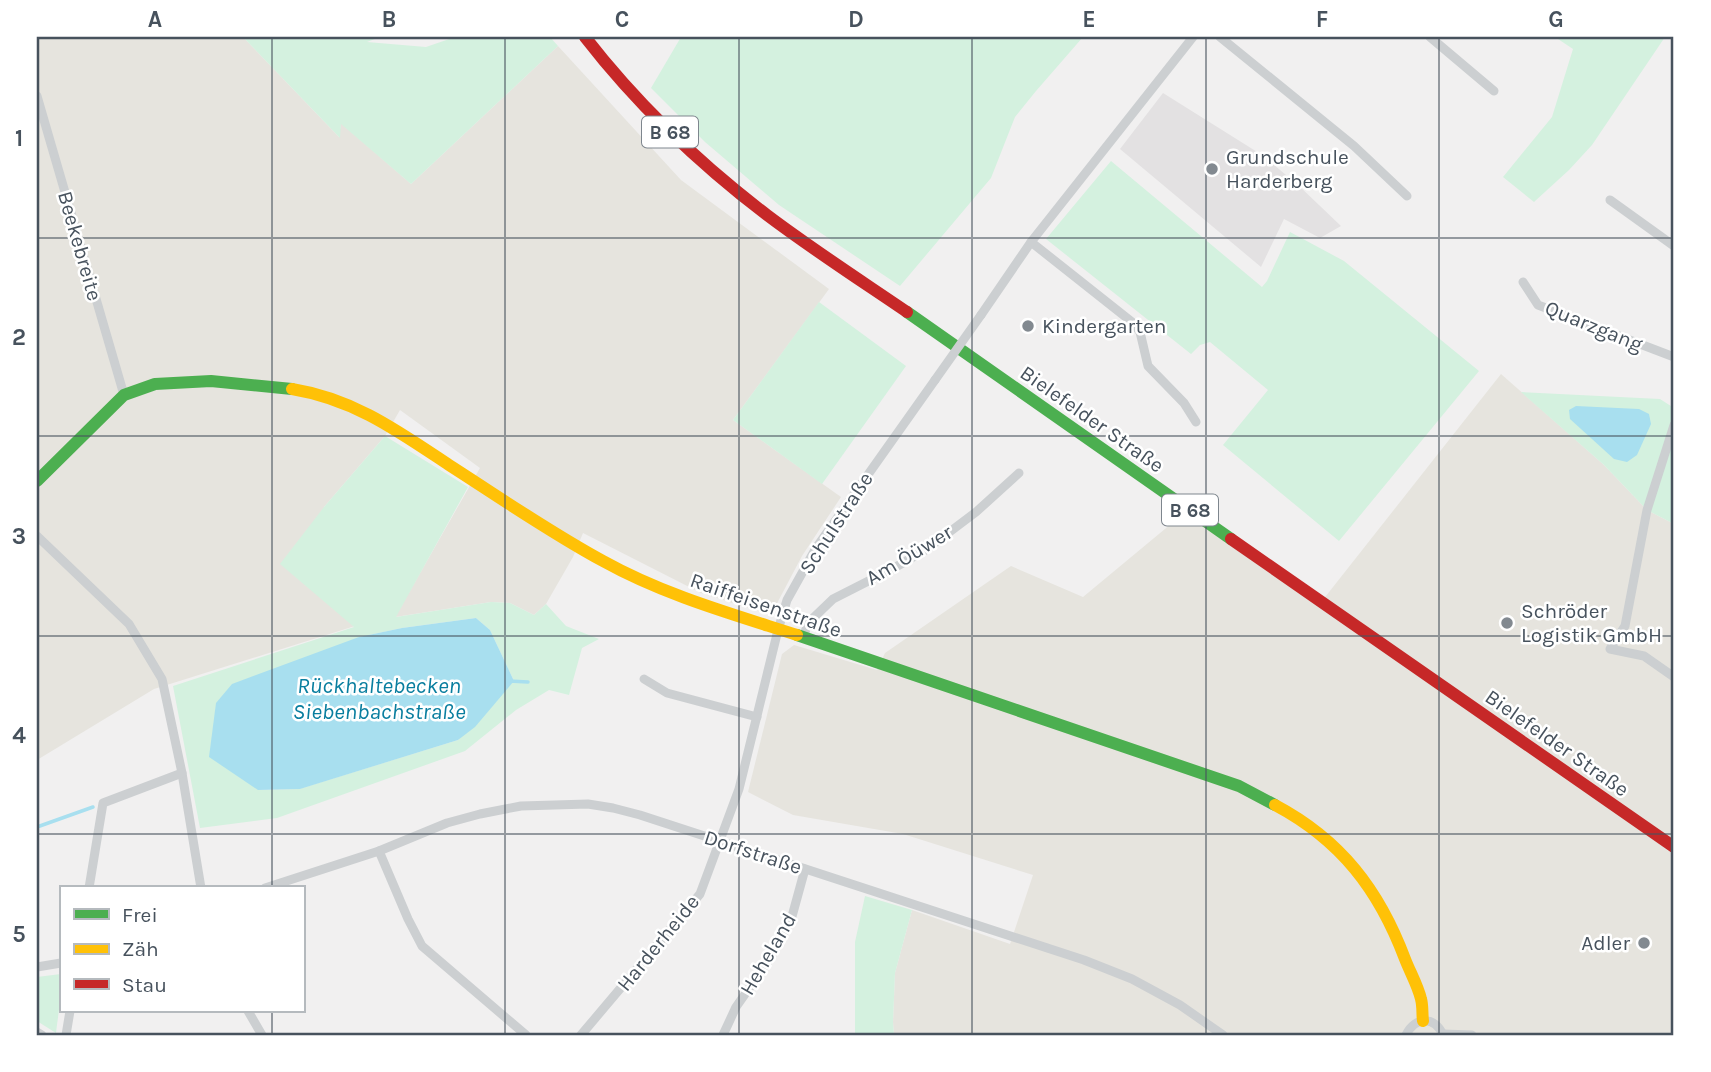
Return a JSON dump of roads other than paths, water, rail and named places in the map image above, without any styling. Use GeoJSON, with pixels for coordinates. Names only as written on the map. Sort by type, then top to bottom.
{"type":"FeatureCollection","features":[{"type":"Feature","properties":{"kind":"street","name":"Bielefelder Straße"},"geometry":{"type":"LineString","coordinates":[[585,37],[636,98],[686,148],[767,215],[1674,847]]}},
{"type":"Feature","properties":{"kind":"street","name":"Schulstraße"},"geometry":{"type":"LineString","coordinates":[[720,841],[739,789],[787,600],[816,548],[1031,242],[1193,37]]}},
{"type":"Feature","properties":{"kind":"street"},"geometry":{"type":"LineString","coordinates":[[1220,37],[1354,146],[1407,196]]}},
{"type":"Feature","properties":{"kind":"street"},"geometry":{"type":"LineString","coordinates":[[1430,37],[1494,92]]}},
{"type":"Feature","properties":{"kind":"street","name":"Beekebreite"},"geometry":{"type":"LineString","coordinates":[[37,96],[124,395]]}},
{"type":"Feature","properties":{"kind":"street"},"geometry":{"type":"LineString","coordinates":[[1610,200],[1674,246]]}},
{"type":"Feature","properties":{"kind":"street"},"geometry":{"type":"LineString","coordinates":[[1031,242],[1132,322],[1140,332],[1148,366],[1184,403],[1196,422]]}},
{"type":"Feature","properties":{"kind":"street","name":"Quarzgang"},"geometry":{"type":"LineString","coordinates":[[1523,282],[1538,306],[1674,357]]}},
{"type":"Feature","properties":{"kind":"street","name":"Raiffeisenstraße"},"geometry":{"type":"LineString","coordinates":[[37,481],[124,395],[155,384],[211,381],[276,386],[317,393],[359,409],[604,562],[683,598],[876,661],[1239,786],[1294,814],[1325,837],[1355,868],[1379,902],[1401,947],[1421,999],[1423,1021]]}},
{"type":"Feature","properties":{"kind":"street"},"geometry":{"type":"LineString","coordinates":[[1674,425],[1647,510],[1625,625],[1610,649],[1644,656],[1674,677]]}},
{"type":"Feature","properties":{"kind":"street","name":"Am Öüwer"},"geometry":{"type":"LineString","coordinates":[[803,638],[808,624],[833,599],[927,549],[976,512],[1019,473]]}},
{"type":"Feature","properties":{"kind":"street"},"geometry":{"type":"LineString","coordinates":[[37,536],[129,624],[162,680],[182,773],[201,886]]}},
{"type":"Feature","properties":{"kind":"street"},"geometry":{"type":"LineString","coordinates":[[644,679],[667,693],[757,717]]}},
{"type":"Feature","properties":{"kind":"street"},"geometry":{"type":"LineString","coordinates":[[89,886],[103,803],[182,773]]}},
{"type":"Feature","properties":{"kind":"street","name":"Dorfstraße"},"geometry":{"type":"LineString","coordinates":[[271,886],[379,852],[458,820],[520,806],[587,804],[612,808],[720,841],[1084,960],[1132,979],[1180,1005],[1223,1035]]}},
{"type":"Feature","properties":{"kind":"street","name":"Harderheide"},"geometry":{"type":"LineString","coordinates":[[581,1035],[700,894],[720,841]]}},
{"type":"Feature","properties":{"kind":"street"},"geometry":{"type":"LineString","coordinates":[[379,852],[422,946],[526,1035]]}},
{"type":"Feature","properties":{"kind":"street","name":"Heheland"},"geometry":{"type":"LineString","coordinates":[[723,1035],[736,1007],[769,960],[791,920],[805,869]]}},
{"type":"Feature","properties":{"kind":"street"},"geometry":{"type":"LineString","coordinates":[[37,967],[60,963]]}},
{"type":"Feature","properties":{"kind":"street"},"geometry":{"type":"LineString","coordinates":[[66,1035],[70,1012]]}},
{"type":"Feature","properties":{"kind":"street"},"geometry":{"type":"LineString","coordinates":[[249,1012],[262,1035]]}},
{"type":"Feature","properties":{"kind":"street"},"geometry":{"type":"LineString","coordinates":[[1406,1035],[1412,1026],[1423,1021],[1435,1024],[1443,1034],[1472,1035]]}},
{"type":"Feature","properties":{"kind":"street"},"geometry":{"type":"LineString","coordinates":[[37,1032],[42,1035]]}},
{"type":"Feature","properties":{"kind":"water"},"geometry":{"type":"Polygon","coordinates":[[[1576,406],[1639,409],[1649,414],[1651,424],[1637,455],[1627,462],[1614,459],[1570,419],[1569,410],[1576,406]]]}},
{"type":"Feature","properties":{"kind":"water","name":"Rückhaltebecken Siebenbachstraße"},"geometry":{"type":"Polygon","coordinates":[[[476,618],[490,630],[514,681],[475,727],[458,740],[300,789],[258,790],[209,757],[216,703],[232,684],[359,637],[476,618]]]}},
{"type":"Feature","properties":{"kind":"waterway"},"geometry":{"type":"LineString","coordinates":[[509,681],[528,682]]}},
{"type":"Feature","properties":{"kind":"waterway"},"geometry":{"type":"LineString","coordinates":[[37,827],[93,807]]}},
{"type":"Feature","properties":{"kind":"place","name":"Grundschule Harderberg"},"geometry":{"type":"Point","coordinates":[1212,169]}},
{"type":"Feature","properties":{"kind":"place","name":"Kindergarten"},"geometry":{"type":"Point","coordinates":[1028,326]}},
{"type":"Feature","properties":{"kind":"place","name":"Schröder Logistik GmbH"},"geometry":{"type":"Point","coordinates":[1507,623]}},
{"type":"Feature","properties":{"kind":"place","name":"Adler"},"geometry":{"type":"Point","coordinates":[1644,943]}}]}
